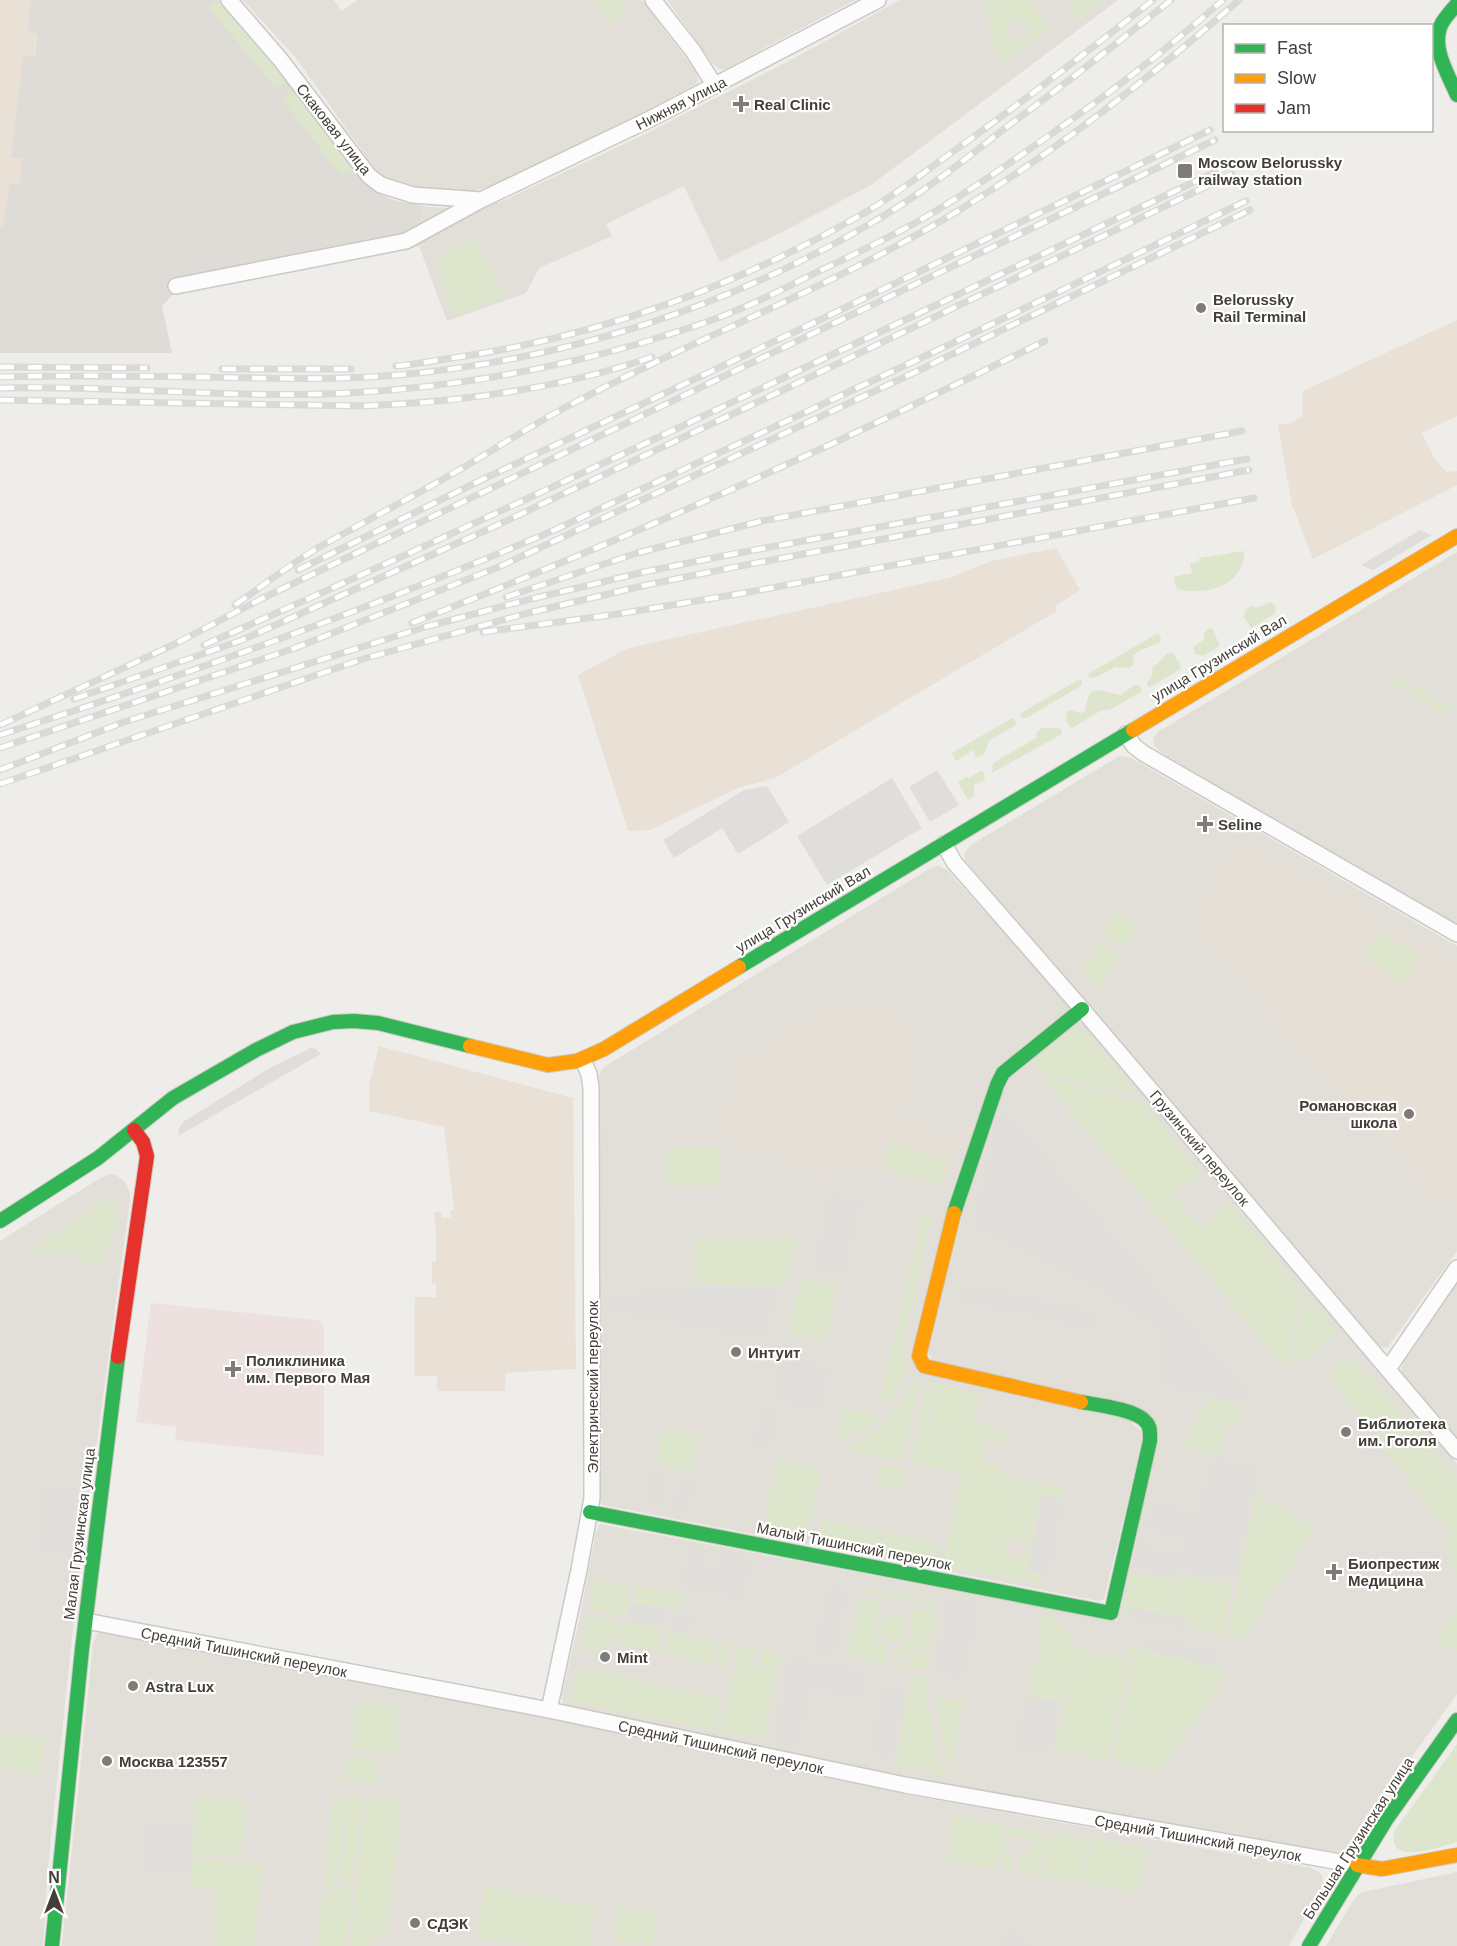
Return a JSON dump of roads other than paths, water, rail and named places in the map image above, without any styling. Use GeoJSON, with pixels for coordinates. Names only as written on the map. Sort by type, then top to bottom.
{"type":"FeatureCollection","features":[{"type":"Feature","properties":{"kind":"street","name":"Скаковая улица"},"geometry":{"type":"LineString","coordinates":[[229,0],[280,59],[369,176],[395,191],[427,197],[477,200]]}},
{"type":"Feature","properties":{"kind":"street"},"geometry":{"type":"LineString","coordinates":[[653,0],[693,51],[715,86]]}},
{"type":"Feature","properties":{"kind":"street","name":"Нижняя улица"},"geometry":{"type":"LineString","coordinates":[[176,286],[406,241],[477,200],[554,166],[715,86],[878,0]]}},
{"type":"Feature","properties":{"kind":"street"},"geometry":{"type":"LineString","coordinates":[[1457,4],[1443,20],[1438,39],[1439,51],[1457,95]]}},
{"type":"Feature","properties":{"kind":"street","name":"улица Грузинский Вал"},"geometry":{"type":"LineString","coordinates":[[0,1221],[88,1166],[173,1099],[260,1047],[298,1029],[322,1023],[362,1020],[549,1065],[569,1064],[583,1060],[1457,536]]}},
{"type":"Feature","properties":{"kind":"street"},"geometry":{"type":"LineString","coordinates":[[1125,734],[1143,753],[1457,934]]}},
{"type":"Feature","properties":{"kind":"street","name":"Грузинский переулок"},"geometry":{"type":"LineString","coordinates":[[944,844],[954,862],[1082,1009],[1457,1451]]}},
{"type":"Feature","properties":{"kind":"street","name":"Малый Тишинский переулок"},"geometry":{"type":"LineString","coordinates":[[590,1512],[1111,1613],[1150,1441],[1151,1430],[1146,1421],[1141,1416],[1131,1413],[934,1370],[924,1366],[919,1356],[957,1202],[997,1085],[1003,1073],[1012,1064],[1082,1009]]}},
{"type":"Feature","properties":{"kind":"street","name":"Электрический переулок"},"geometry":{"type":"LineString","coordinates":[[549,1710],[590,1512],[593,1469],[591,1088],[589,1074],[583,1060]]}},
{"type":"Feature","properties":{"kind":"street","name":"Малая Грузинская улица"},"geometry":{"type":"LineString","coordinates":[[52,1946],[66,1794],[105,1456],[147,1156],[143,1143],[134,1130]]}},
{"type":"Feature","properties":{"kind":"street"},"geometry":{"type":"LineString","coordinates":[[1388,1369],[1457,1268]]}},
{"type":"Feature","properties":{"kind":"street","name":"Средний Тишинский переулок"},"geometry":{"type":"LineString","coordinates":[[86,1621],[549,1710],[905,1785],[1357,1865]]}},
{"type":"Feature","properties":{"kind":"street","name":"Большая Грузинская улица"},"geometry":{"type":"LineString","coordinates":[[1309,1946],[1386,1820],[1457,1720]]}},
{"type":"Feature","properties":{"kind":"street"},"geometry":{"type":"LineString","coordinates":[[1357,1865],[1382,1869],[1457,1855]]}},
{"type":"Feature","properties":{"kind":"railway"},"geometry":{"type":"LineString","coordinates":[[396,366],[512,348],[565,336],[669,304],[770,262],[866,212],[898,191],[1028,97],[1153,0]]}},
{"type":"Feature","properties":{"kind":"railway"},"geometry":{"type":"LineString","coordinates":[[0,377],[356,378],[409,374],[529,355],[647,324],[704,304],[760,280],[815,254],[886,215],[955,167],[1171,0]]}},
{"type":"Feature","properties":{"kind":"railway"},"geometry":{"type":"LineString","coordinates":[[0,388],[87,388],[260,394],[385,391],[461,382],[537,369],[648,341],[720,317],[762,299],[936,211],[1107,94],[1223,0]]}},
{"type":"Feature","properties":{"kind":"railway"},"geometry":{"type":"LineString","coordinates":[[235,605],[312,552],[452,474],[555,413],[619,380],[820,285],[966,206],[1107,109],[1239,0]]}},
{"type":"Feature","properties":{"kind":"railway"},"geometry":{"type":"LineString","coordinates":[[298,570],[1210,130]]}},
{"type":"Feature","properties":{"kind":"railway"},"geometry":{"type":"LineString","coordinates":[[0,725],[175,644],[261,599],[1215,140]]}},
{"type":"Feature","properties":{"kind":"railway"},"geometry":{"type":"LineString","coordinates":[[204,645],[590,470],[1228,166]]}},
{"type":"Feature","properties":{"kind":"railway"},"geometry":{"type":"LineString","coordinates":[[74,699],[242,640],[489,529],[1232,174]]}},
{"type":"Feature","properties":{"kind":"railway"},"geometry":{"type":"LineString","coordinates":[[0,735],[282,638],[421,585],[559,528],[957,341],[1246,201]]}},
{"type":"Feature","properties":{"kind":"railway"},"geometry":{"type":"LineString","coordinates":[[0,748],[295,648],[501,566],[907,376],[1250,210]]}},
{"type":"Feature","properties":{"kind":"railway"},"geometry":{"type":"LineString","coordinates":[[412,623],[724,492],[854,433],[1045,341]]}},
{"type":"Feature","properties":{"kind":"railway"},"geometry":{"type":"LineString","coordinates":[[0,400],[364,406],[400,404],[473,397],[546,386],[652,357]]}},
{"type":"Feature","properties":{"kind":"railway"},"geometry":{"type":"LineString","coordinates":[[0,367],[147,368]]}},
{"type":"Feature","properties":{"kind":"railway"},"geometry":{"type":"LineString","coordinates":[[222,369],[351,369]]}},
{"type":"Feature","properties":{"kind":"railway"},"geometry":{"type":"LineString","coordinates":[[506,597],[637,553],[762,521],[1242,431]]}},
{"type":"Feature","properties":{"kind":"railway"},"geometry":{"type":"LineString","coordinates":[[0,770],[124,722],[425,627],[523,601],[644,572],[733,554],[1247,459]]}},
{"type":"Feature","properties":{"kind":"railway"},"geometry":{"type":"LineString","coordinates":[[0,784],[363,659],[524,614],[735,567],[1249,470]]}},
{"type":"Feature","properties":{"kind":"railway"},"geometry":{"type":"LineString","coordinates":[[483,632],[618,614],[744,593],[1254,498]]}},
{"type":"Feature","properties":{"kind":"place","name":"Real Clinic"},"geometry":{"type":"Point","coordinates":[741,104]}},
{"type":"Feature","properties":{"kind":"place","name":"Moscow Belorussky railway station"},"geometry":{"type":"Point","coordinates":[1185,171]}},
{"type":"Feature","properties":{"kind":"place","name":"Belorussky Rail Terminal"},"geometry":{"type":"Point","coordinates":[1201,308]}},
{"type":"Feature","properties":{"kind":"place","name":"Seline"},"geometry":{"type":"Point","coordinates":[1205,824]}},
{"type":"Feature","properties":{"kind":"place","name":"Романовская школа"},"geometry":{"type":"Point","coordinates":[1409,1114]}},
{"type":"Feature","properties":{"kind":"place","name":"Интуит"},"geometry":{"type":"Point","coordinates":[736,1352]}},
{"type":"Feature","properties":{"kind":"place","name":"Поликлиника им. Первого Мая"},"geometry":{"type":"Point","coordinates":[233,1369]}},
{"type":"Feature","properties":{"kind":"place","name":"Библиотека им. Гоголя"},"geometry":{"type":"Point","coordinates":[1346,1432]}},
{"type":"Feature","properties":{"kind":"place","name":"Биопрестиж Медицина"},"geometry":{"type":"Point","coordinates":[1334,1572]}},
{"type":"Feature","properties":{"kind":"place","name":"Mint"},"geometry":{"type":"Point","coordinates":[605,1657]}},
{"type":"Feature","properties":{"kind":"place","name":"Astra Lux"},"geometry":{"type":"Point","coordinates":[133,1686]}},
{"type":"Feature","properties":{"kind":"place","name":"Москва 123557"},"geometry":{"type":"Point","coordinates":[107,1761]}},
{"type":"Feature","properties":{"kind":"place","name":"СДЭК"},"geometry":{"type":"Point","coordinates":[415,1923]}}]}
